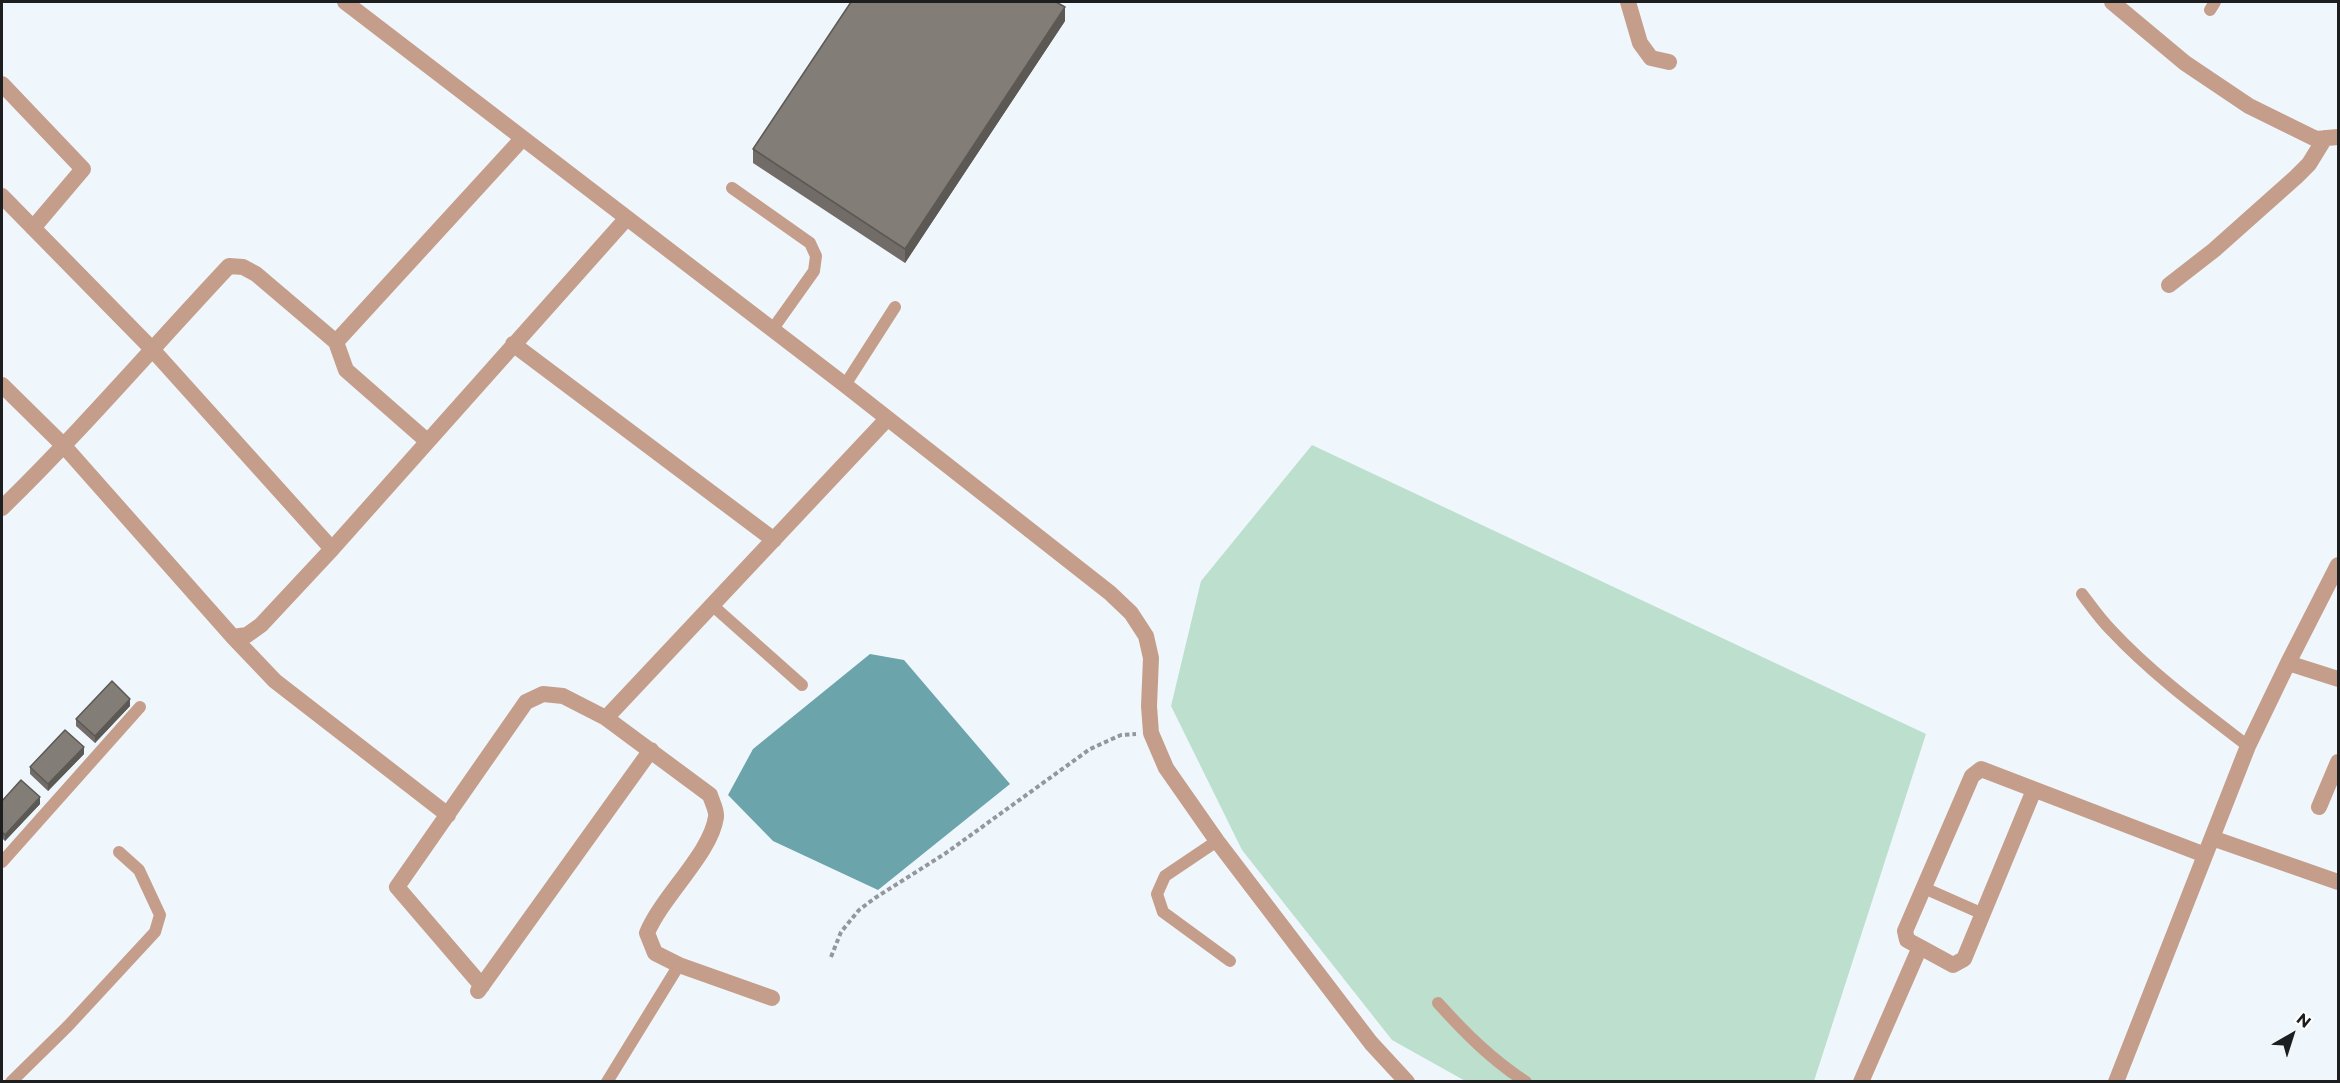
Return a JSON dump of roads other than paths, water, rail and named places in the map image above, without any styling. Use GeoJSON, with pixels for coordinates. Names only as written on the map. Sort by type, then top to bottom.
{"type":"FeatureCollection","features":[{"type":"Feature","properties":{"kind":"street"},"geometry":{"type":"LineString","coordinates":[[345,2],[845,385],[1110,592],[1131,613],[1146,636],[1151,658],[1149,706],[1151,733],[1166,768],[1217,842],[1371,1043],[1407,1082]]}},
{"type":"Feature","properties":{"kind":"street"},"geometry":{"type":"LineString","coordinates":[[1628,2],[1640,43],[1651,58],[1669,62]]}},
{"type":"Feature","properties":{"kind":"street"},"geometry":{"type":"LineString","coordinates":[[2112,2],[2185,63],[2249,106],[2316,139],[2332,138]]}},
{"type":"Feature","properties":{"kind":"street"},"geometry":{"type":"LineString","coordinates":[[2,84],[83,169],[33,228]]}},
{"type":"Feature","properties":{"kind":"street"},"geometry":{"type":"LineString","coordinates":[[2169,285],[2214,250],[2296,177],[2332,138]]}},
{"type":"Feature","properties":{"kind":"street"},"geometry":{"type":"LineString","coordinates":[[336,342],[522,139]]}},
{"type":"Feature","properties":{"kind":"street"},"geometry":{"type":"LineString","coordinates":[[2,196],[151,348],[332,549]]}},
{"type":"Feature","properties":{"kind":"street"},"geometry":{"type":"LineString","coordinates":[[234,637],[247,635],[261,625],[332,549],[626,219]]}},
{"type":"Feature","properties":{"kind":"street"},"geometry":{"type":"LineString","coordinates":[[2,508],[64,446],[151,348],[229,266],[243,267],[256,274],[336,342],[346,370],[427,441]]}},
{"type":"Feature","properties":{"kind":"street"},"geometry":{"type":"LineString","coordinates":[[513,344],[774,540]]}},
{"type":"Feature","properties":{"kind":"street"},"geometry":{"type":"LineString","coordinates":[[2,385],[64,446],[274,681],[448,815]]}},
{"type":"Feature","properties":{"kind":"street"},"geometry":{"type":"LineString","coordinates":[[606,718],[887,419]]}},
{"type":"Feature","properties":{"kind":"street"},"geometry":{"type":"LineString","coordinates":[[2116,1082],[2248,746],[2338,565]]}},
{"type":"Feature","properties":{"kind":"street"},"geometry":{"type":"LineString","coordinates":[[2288,663],[2338,679]]}},
{"type":"Feature","properties":{"kind":"street"},"geometry":{"type":"LineString","coordinates":[[651,750],[480,989],[397,887],[526,702],[543,694],[563,696],[606,718],[651,750],[710,795],[716,815],[711,838],[655,915],[647,933],[655,952],[679,965],[772,998]]}},
{"type":"Feature","properties":{"kind":"street"},"geometry":{"type":"LineString","coordinates":[[2319,807],[2338,762]]}},
{"type":"Feature","properties":{"kind":"street"},"geometry":{"type":"LineString","coordinates":[[2034,790],[1964,960],[1953,965],[1907,940],[1905,932],[1972,776],[1982,769],[2205,855]]}},
{"type":"Feature","properties":{"kind":"street"},"geometry":{"type":"LineString","coordinates":[[2212,838],[2338,882]]}},
{"type":"Feature","properties":{"kind":"street"},"geometry":{"type":"LineString","coordinates":[[1861,1082],[1920,947]]}},
{"type":"Feature","properties":{"kind":"lane"},"geometry":{"type":"LineString","coordinates":[[732,188],[810,243],[816,256],[814,271],[772,330]]}},
{"type":"Feature","properties":{"kind":"lane"},"geometry":{"type":"LineString","coordinates":[[845,385],[895,307]]}},
{"type":"Feature","properties":{"kind":"lane"},"geometry":{"type":"LineString","coordinates":[[2082,594],[2110,630],[2145,663],[2248,746]]}},
{"type":"Feature","properties":{"kind":"lane"},"geometry":{"type":"LineString","coordinates":[[712,605],[802,685]]}},
{"type":"Feature","properties":{"kind":"lane"},"geometry":{"type":"LineString","coordinates":[[2,861],[140,707]]}},
{"type":"Feature","properties":{"kind":"lane"},"geometry":{"type":"LineString","coordinates":[[1217,842],[1165,876],[1157,894],[1163,912],[1230,961]]}},
{"type":"Feature","properties":{"kind":"lane"},"geometry":{"type":"LineString","coordinates":[[11,1082],[68,1026],[155,932],[160,915],[139,870],[119,852]]}},
{"type":"Feature","properties":{"kind":"lane"},"geometry":{"type":"LineString","coordinates":[[1924,888],[1983,914]]}},
{"type":"Feature","properties":{"kind":"lane"},"geometry":{"type":"LineString","coordinates":[[607,1082],[679,965]]}},
{"type":"Feature","properties":{"kind":"lane"},"geometry":{"type":"LineString","coordinates":[[1438,1003],[1495,1060],[1526,1082]]}},
{"type":"Feature","properties":{"kind":"water"},"geometry":{"type":"Polygon","coordinates":[[[870,654],[904,660],[1010,784],[878,890],[773,841],[728,795],[753,749],[870,654]]]}}]}
